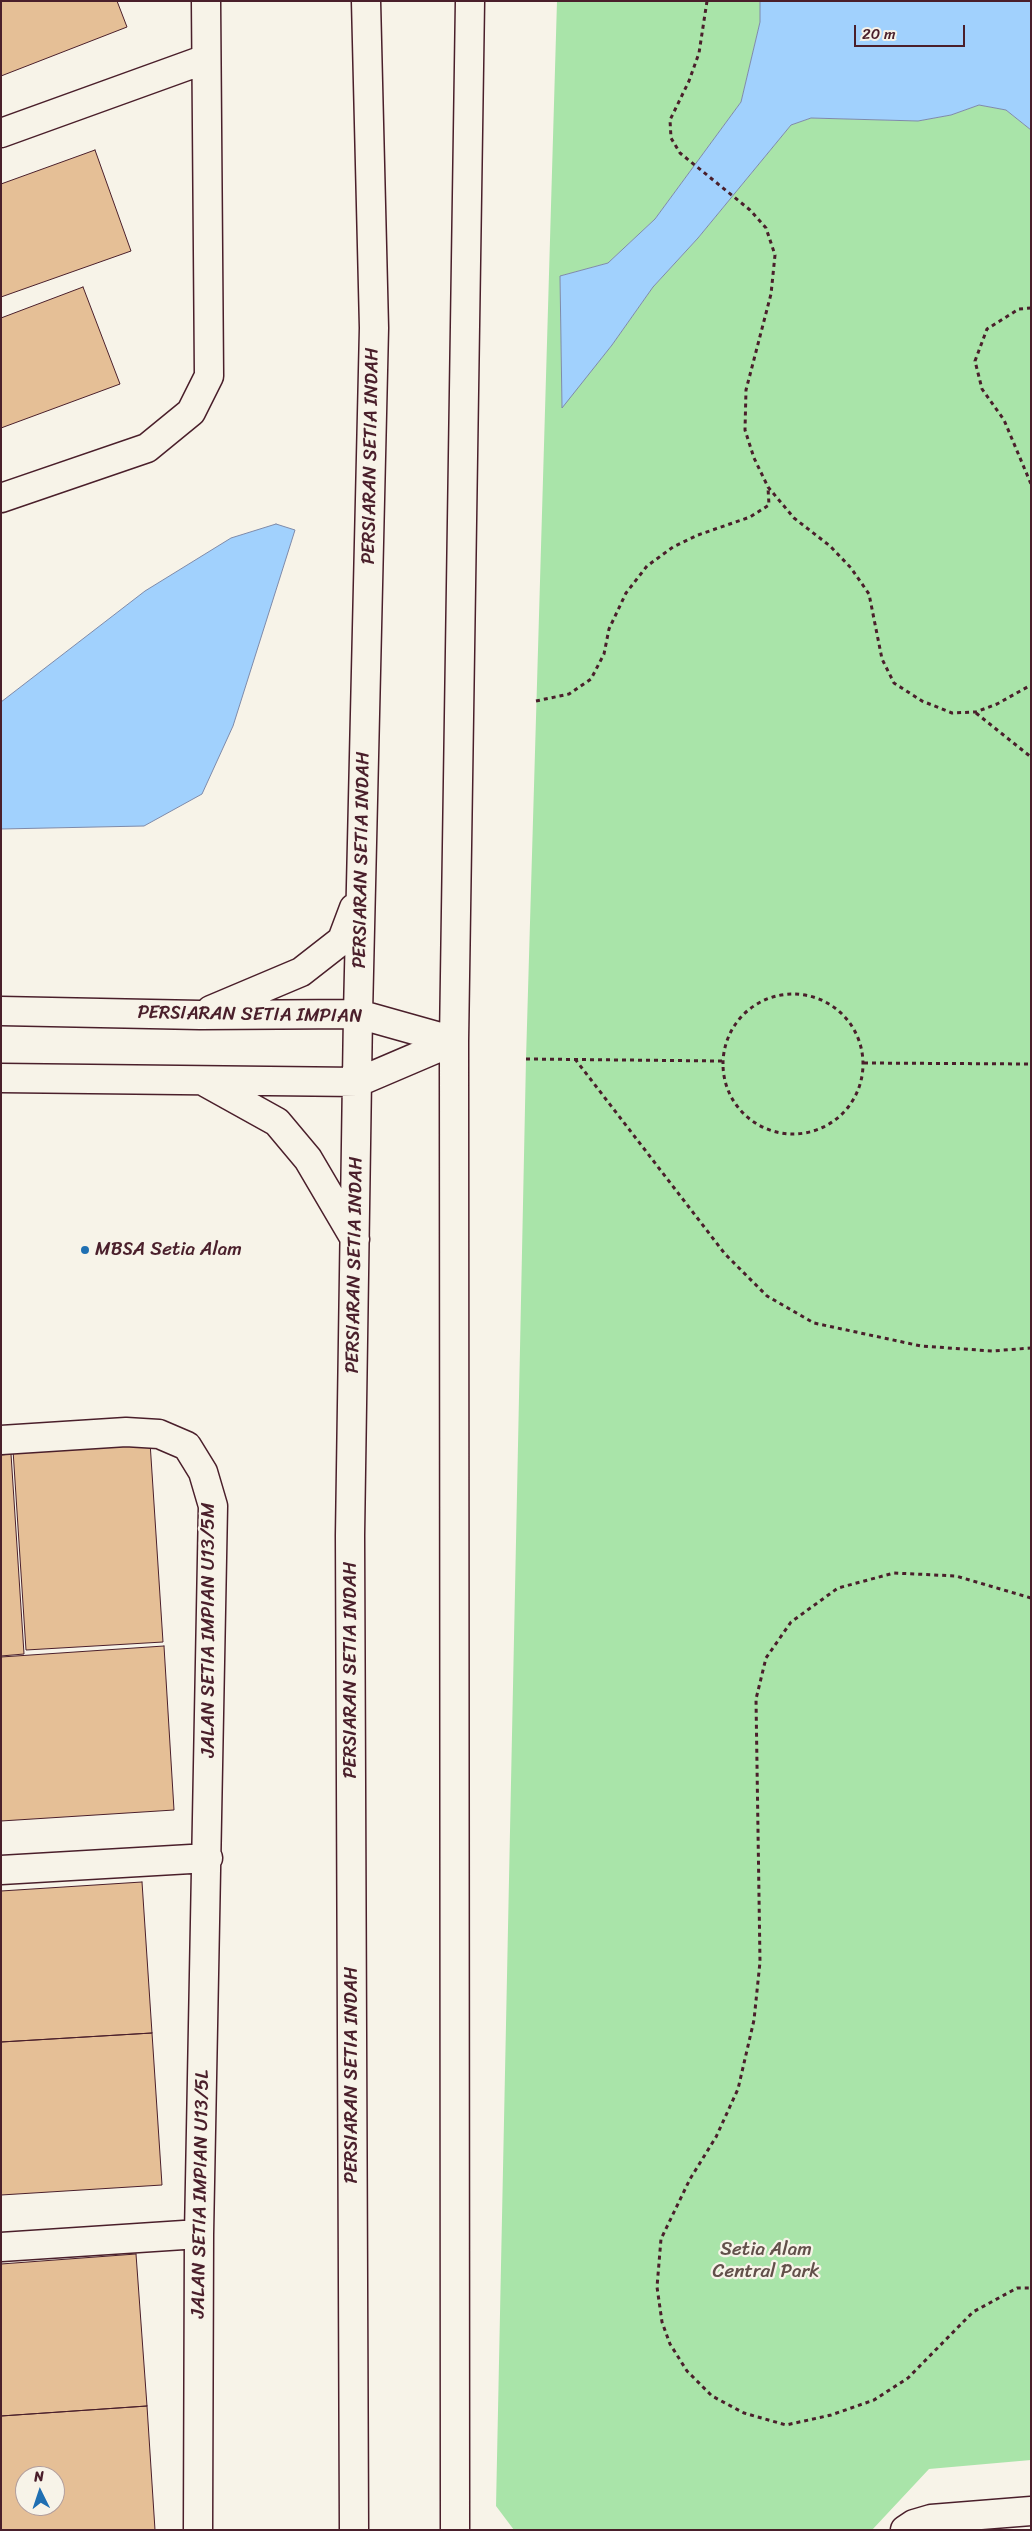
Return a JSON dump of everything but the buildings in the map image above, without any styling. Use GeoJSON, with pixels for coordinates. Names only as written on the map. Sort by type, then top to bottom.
{"type":"FeatureCollection","features":[{"type":"Feature","properties":{"kind":"street"},"geometry":{"type":"LineString","coordinates":[[1,498],[147,448],[191,412],[209,376],[206,1]]}},
{"type":"Feature","properties":{"kind":"street","name":"PERSIARAN SETIA INDAH"},"geometry":{"type":"LineString","coordinates":[[354,2530],[350,1534],[358,1014],[374,328],[366,1]]}},
{"type":"Feature","properties":{"kind":"street"},"geometry":{"type":"LineString","coordinates":[[459,2523],[454,1041],[470,1]]}},
{"type":"Feature","properties":{"kind":"street"},"geometry":{"type":"LineString","coordinates":[[1,133],[206,59]]}},
{"type":"Feature","properties":{"kind":"street"},"geometry":{"type":"LineString","coordinates":[[200,1014],[301,972],[342,940],[361,891]]}},
{"type":"Feature","properties":{"kind":"street","name":"PERSIARAN SETIA IMPIAN"},"geometry":{"type":"LineString","coordinates":[[1,1011],[358,1014],[454,1041]]}},
{"type":"Feature","properties":{"kind":"street"},"geometry":{"type":"LineString","coordinates":[[1,1078],[358,1082],[454,1041]]}},
{"type":"Feature","properties":{"kind":"street"},"geometry":{"type":"LineString","coordinates":[[202,1080],[277,1122],[308,1159],[355,1239]]}},
{"type":"Feature","properties":{"kind":"street","name":"JALAN SETIA IMPIAN U13/5M"},"geometry":{"type":"LineString","coordinates":[[1,1440],[126,1432],[159,1434],[187,1446],[203,1472],[213,1506],[208,1858]]}},
{"type":"Feature","properties":{"kind":"street"},"geometry":{"type":"LineString","coordinates":[[1,1870],[208,1858]]}},
{"type":"Feature","properties":{"kind":"street","name":"JALAN SETIA IMPIAN U13/5L"},"geometry":{"type":"LineString","coordinates":[[198,2530],[200,2234],[208,1858]]}},
{"type":"Feature","properties":{"kind":"street"},"geometry":{"type":"LineString","coordinates":[[1,2247],[200,2234]]}},
{"type":"Feature","properties":{"kind":"street"},"geometry":{"type":"LineString","coordinates":[[904,2530],[914,2524],[931,2519],[1031,2511]]}},
{"type":"Feature","properties":{"kind":"path"},"geometry":{"type":"LineString","coordinates":[[707,1],[699,53],[689,81],[670,120],[671,138],[680,153],[750,210],[766,228],[775,255],[771,294],[746,390],[745,430],[754,458],[768,487],[794,518],[830,546],[850,568],[868,594],[882,660],[894,683],[922,701],[952,713],[976,712],[998,704],[1031,685]]}},
{"type":"Feature","properties":{"kind":"path"},"geometry":{"type":"LineString","coordinates":[[1031,308],[1019,309],[987,329],[975,360],[982,388],[1004,420],[1031,484]]}},
{"type":"Feature","properties":{"kind":"path"},"geometry":{"type":"LineString","coordinates":[[536,701],[569,694],[591,679],[604,654],[609,629],[626,593],[646,566],[673,547],[698,535],[750,517],[769,505],[768,487]]}},
{"type":"Feature","properties":{"kind":"path"},"geometry":{"type":"LineString","coordinates":[[976,712],[1031,757]]}},
{"type":"Feature","properties":{"kind":"path"},"geometry":{"type":"LineString","coordinates":[[794,993],[829,1003],[855,1029],[864,1063],[855,1100],[828,1126],[791,1135],[755,1125],[730,1097],[722,1061],[732,1026],[758,1002],[794,993]]}},
{"type":"Feature","properties":{"kind":"path"},"geometry":{"type":"LineString","coordinates":[[526,1059],[722,1061]]}},
{"type":"Feature","properties":{"kind":"path"},"geometry":{"type":"LineString","coordinates":[[575,1059],[725,1254],[767,1296],[814,1323],[920,1346],[992,1350],[1031,1348]]}},
{"type":"Feature","properties":{"kind":"path"},"geometry":{"type":"LineString","coordinates":[[864,1063],[1031,1064]]}},
{"type":"Feature","properties":{"kind":"path"},"geometry":{"type":"LineString","coordinates":[[1031,1598],[956,1576],[894,1573],[838,1588],[791,1622],[766,1658],[756,1699],[760,1962],[754,2020],[738,2089],[716,2137],[690,2179],[661,2239],[657,2287],[662,2322],[670,2344],[687,2371],[712,2396],[744,2414],[786,2425],[831,2415],[874,2400],[908,2378],[972,2312],[1017,2288],[1031,2288]]}},
{"type":"Feature","properties":{"kind":"green space","name":"Setia Alam Central Park"},"geometry":{"type":"Polygon","coordinates":[[[557,1],[760,1],[760,22],[741,102],[655,219],[608,263],[560,276],[562,407],[612,345],[653,287],[698,238],[791,125],[811,118],[918,121],[951,115],[979,105],[1006,110],[1031,130],[1031,2460],[929,2469],[872,2530],[514,2530],[496,2506],[526,1059],[557,1]]]}},
{"type":"Feature","properties":{"kind":"water"},"geometry":{"type":"Polygon","coordinates":[[[760,1],[1031,1],[1031,130],[1006,110],[979,105],[951,115],[918,121],[811,118],[791,125],[698,238],[653,287],[612,345],[562,408],[560,276],[608,263],[655,219],[741,102],[760,22],[760,1]]]}},
{"type":"Feature","properties":{"kind":"water"},"geometry":{"type":"Polygon","coordinates":[[[276,524],[295,530],[233,726],[202,794],[144,826],[1,829],[1,702],[145,591],[231,538],[276,524]]]}},
{"type":"Feature","properties":{"kind":"place","name":"MBSA Setia Alam"},"geometry":{"type":"Point","coordinates":[85,1250]}}]}
